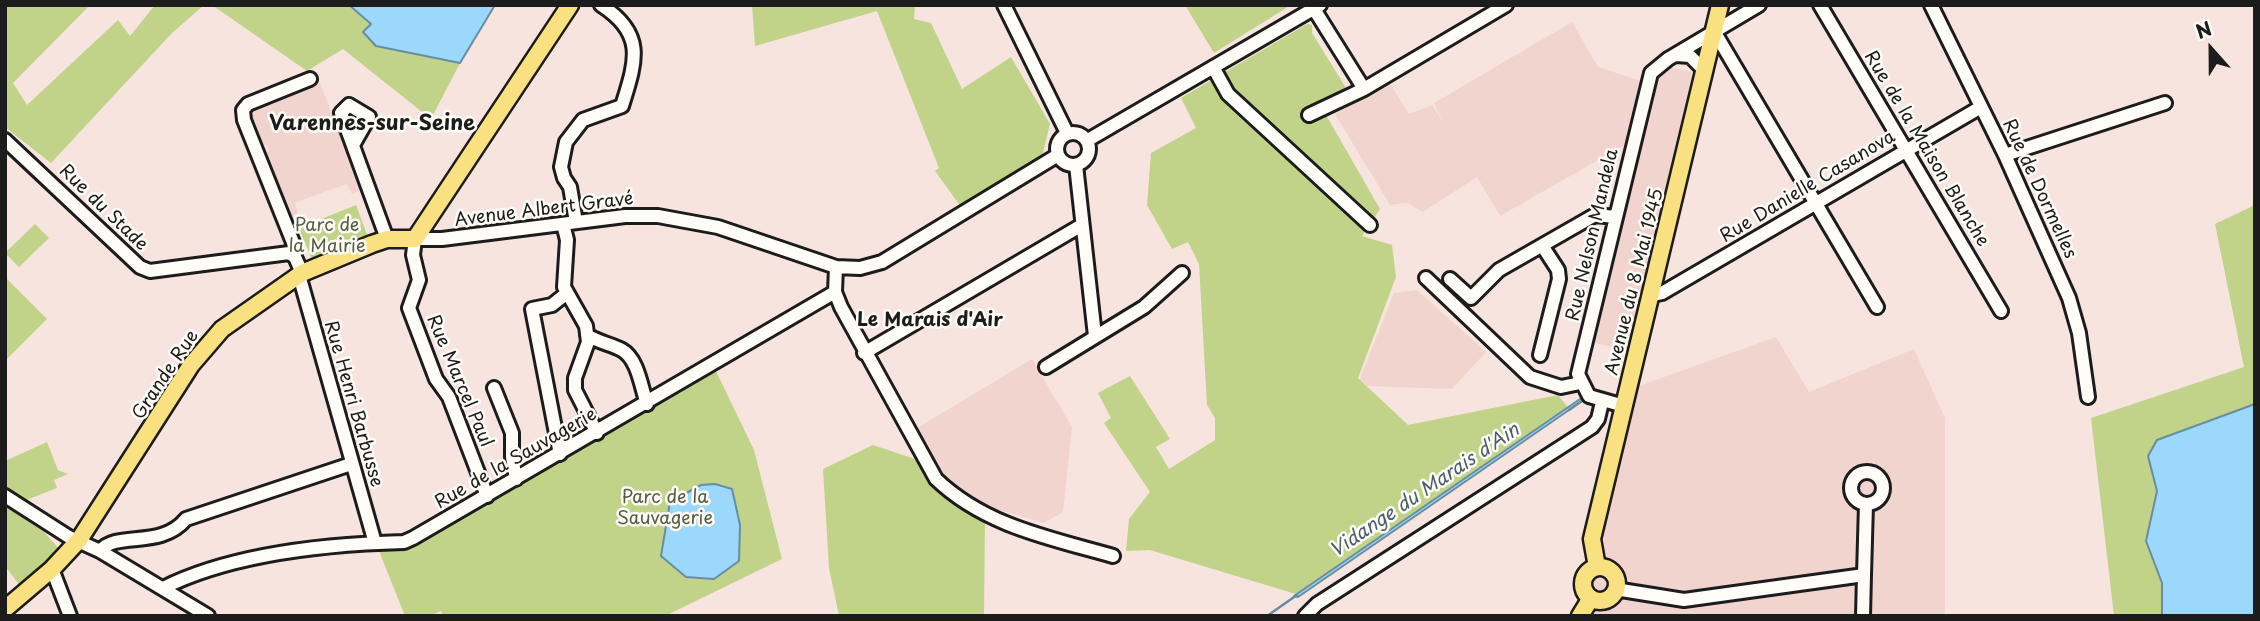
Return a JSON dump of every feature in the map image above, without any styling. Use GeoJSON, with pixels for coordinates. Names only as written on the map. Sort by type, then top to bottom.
{"type":"FeatureCollection","features":[{"type":"Feature","properties":{"kind":"main road"},"geometry":{"type":"LineString","coordinates":[[415,239],[570,5]]}},
{"type":"Feature","properties":{"kind":"main road","name":"Avenue du 8 Mai 1945"},"geometry":{"type":"LineString","coordinates":[[1597,567],[1592,539],[1720,5]]}},
{"type":"Feature","properties":{"kind":"main road","name":"Grande Rue"},"geometry":{"type":"LineString","coordinates":[[5,609],[52,569],[79,540],[191,365],[209,342],[238,315],[300,274],[387,239],[415,239]]}},
{"type":"Feature","properties":{"kind":"main road"},"geometry":{"type":"LineString","coordinates":[[1597,567],[1611,571],[1616,580],[1615,589],[1605,599],[1591,598],[1585,590],[1584,580],[1588,572],[1597,567]]}},
{"type":"Feature","properties":{"kind":"main road"},"geometry":{"type":"LineString","coordinates":[[1580,616],[1591,598]]}},
{"type":"Feature","properties":{"kind":"street"},"geometry":{"type":"LineString","coordinates":[[597,433],[575,390],[575,378],[588,342],[586,326],[567,293],[563,272],[570,223],[570,187],[561,167],[566,142],[583,120],[622,106],[634,48],[629,28],[622,19],[601,5]]}},
{"type":"Feature","properties":{"kind":"street"},"geometry":{"type":"LineString","coordinates":[[1004,5],[1067,133]]}},
{"type":"Feature","properties":{"kind":"street"},"geometry":{"type":"LineString","coordinates":[[1309,115],[1364,89],[1506,5]]}},
{"type":"Feature","properties":{"kind":"street","name":"Rue Nelson Mandela"},"geometry":{"type":"LineString","coordinates":[[1580,383],[1578,374],[1651,74],[1675,55],[1759,5]]}},
{"type":"Feature","properties":{"kind":"street","name":"Rue de la Maison Blanche"},"geometry":{"type":"LineString","coordinates":[[1821,5],[2001,311]]}},
{"type":"Feature","properties":{"kind":"street","name":"Rue de Dormelles"},"geometry":{"type":"LineString","coordinates":[[1931,5],[2005,155],[2069,298],[2079,333],[2088,397]]}},
{"type":"Feature","properties":{"kind":"street"},"geometry":{"type":"LineString","coordinates":[[1088,140],[1317,7],[1364,89]]}},
{"type":"Feature","properties":{"kind":"street"},"geometry":{"type":"LineString","coordinates":[[1714,31],[1877,307]]}},
{"type":"Feature","properties":{"kind":"street"},"geometry":{"type":"LineString","coordinates":[[1675,55],[1690,56],[1704,70]]}},
{"type":"Feature","properties":{"kind":"street"},"geometry":{"type":"LineString","coordinates":[[1213,67],[1228,94],[1370,225]]}},
{"type":"Feature","properties":{"kind":"street"},"geometry":{"type":"LineString","coordinates":[[300,274],[244,120],[243,110],[248,104],[310,79]]}},
{"type":"Feature","properties":{"kind":"street"},"geometry":{"type":"LineString","coordinates":[[2005,155],[2165,103]]}},
{"type":"Feature","properties":{"kind":"street","name":"Rue Danielle Casanova"},"geometry":{"type":"LineString","coordinates":[[1652,295],[1662,293],[1981,107]]}},
{"type":"Feature","properties":{"kind":"street"},"geometry":{"type":"LineString","coordinates":[[1067,133],[1081,134],[1088,140],[1088,156],[1076,165],[1066,163],[1058,155],[1057,145],[1067,133]]}},
{"type":"Feature","properties":{"kind":"street","name":"Rue du Stade"},"geometry":{"type":"LineString","coordinates":[[5,140],[140,267],[150,271],[282,253],[295,257]]}},
{"type":"Feature","properties":{"kind":"street"},"geometry":{"type":"LineString","coordinates":[[353,145],[387,239]]}},
{"type":"Feature","properties":{"kind":"street","name":"Avenue Albert Gravé"},"geometry":{"type":"LineString","coordinates":[[415,239],[442,239],[625,216],[678,218],[718,227],[836,267],[860,268],[881,261],[1058,155]]}},
{"type":"Feature","properties":{"kind":"street"},"geometry":{"type":"LineString","coordinates":[[1076,165],[1096,336]]}},
{"type":"Feature","properties":{"kind":"street"},"geometry":{"type":"LineString","coordinates":[[1450,279],[1471,298],[1499,270],[1595,215],[1616,218]]}},
{"type":"Feature","properties":{"kind":"street"},"geometry":{"type":"LineString","coordinates":[[864,353],[1082,225]]}},
{"type":"Feature","properties":{"kind":"street","name":"Rue Marcel Paul"},"geometry":{"type":"LineString","coordinates":[[415,239],[413,255],[419,280],[409,308],[436,379],[449,397],[487,496]]}},
{"type":"Feature","properties":{"kind":"street"},"geometry":{"type":"LineString","coordinates":[[1541,355],[1559,279],[1558,270],[1543,247]]}},
{"type":"Feature","properties":{"kind":"street"},"geometry":{"type":"LineString","coordinates":[[836,267],[835,292],[864,353],[936,479],[952,495],[998,522],[1113,556]]}},
{"type":"Feature","properties":{"kind":"street","name":"Rue Henri Barbusse"},"geometry":{"type":"LineString","coordinates":[[300,274],[375,543]]}},
{"type":"Feature","properties":{"kind":"street"},"geometry":{"type":"LineString","coordinates":[[1046,366],[1158,297],[1182,274]]}},
{"type":"Feature","properties":{"kind":"street"},"geometry":{"type":"LineString","coordinates":[[1426,278],[1530,377],[1561,387],[1580,383],[1589,396],[1624,406]]}},
{"type":"Feature","properties":{"kind":"street","name":"Rue de la Sauvagerie"},"geometry":{"type":"LineString","coordinates":[[163,588],[187,576],[277,555],[404,542],[647,404],[835,292]]}},
{"type":"Feature","properties":{"kind":"street"},"geometry":{"type":"LineString","coordinates":[[559,454],[532,309],[552,305],[567,293]]}},
{"type":"Feature","properties":{"kind":"street"},"geometry":{"type":"LineString","coordinates":[[587,335],[604,346],[618,347],[628,354],[647,404]]}},
{"type":"Feature","properties":{"kind":"street"},"geometry":{"type":"LineString","coordinates":[[494,388],[512,433],[516,479]]}},
{"type":"Feature","properties":{"kind":"street"},"geometry":{"type":"LineString","coordinates":[[1305,616],[1317,604],[1592,427],[1598,419],[1602,401]]}},
{"type":"Feature","properties":{"kind":"street"},"geometry":{"type":"LineString","coordinates":[[100,551],[110,543],[162,537],[179,528],[186,519],[351,464]]}},
{"type":"Feature","properties":{"kind":"street"},"geometry":{"type":"LineString","coordinates":[[5,496],[69,537],[100,551],[208,616]]}},
{"type":"Feature","properties":{"kind":"street"},"geometry":{"type":"LineString","coordinates":[[1863,616],[1866,504]]}},
{"type":"Feature","properties":{"kind":"street"},"geometry":{"type":"LineString","coordinates":[[52,569],[70,616]]}},
{"type":"Feature","properties":{"kind":"street"},"geometry":{"type":"LineString","coordinates":[[1615,589],[1684,600],[1864,575]]}},
{"type":"Feature","properties":{"kind":"shaded area"},"geometry":{"type":"Polygon","coordinates":[[[1572,22],[1598,67],[1641,81],[1649,63],[1698,73],[1631,353],[1582,339],[1628,143],[1500,216],[1477,177],[1423,212],[1407,203],[1390,205],[1335,114],[1389,82],[1409,114],[1432,105],[1443,121],[1434,103],[1572,22]]]}},
{"type":"Feature","properties":{"kind":"shaded area"},"geometry":{"type":"Polygon","coordinates":[[[319,80],[361,190],[352,194],[347,184],[310,197],[295,203],[298,213],[288,218],[265,153],[269,151],[267,145],[262,146],[248,109],[319,80]]]}},
{"type":"Feature","properties":{"kind":"shaded area"},"geometry":{"type":"Polygon","coordinates":[[[1417,290],[1486,352],[1452,389],[1368,386],[1360,379],[1394,293],[1417,290]]]}},
{"type":"Feature","properties":{"kind":"shaded area"},"geometry":{"type":"Polygon","coordinates":[[[1776,337],[1809,392],[1914,349],[1945,418],[1945,616],[1580,616],[1636,387],[1776,337]]]}},
{"type":"Feature","properties":{"kind":"shaded area"},"geometry":{"type":"Polygon","coordinates":[[[1032,359],[1072,427],[1063,512],[1044,523],[988,507],[965,494],[937,469],[914,430],[1032,359]]]}},
{"type":"Feature","properties":{"kind":"green space"},"geometry":{"type":"Polygon","coordinates":[[[5,5],[90,5],[13,83],[27,105],[118,20],[130,36],[155,5],[204,5],[171,34],[51,163],[5,127],[5,5]]]}},
{"type":"Feature","properties":{"kind":"green space"},"geometry":{"type":"Polygon","coordinates":[[[212,5],[347,5],[370,24],[363,33],[376,46],[460,63],[431,119],[343,49],[307,71],[212,5]]]}},
{"type":"Feature","properties":{"kind":"green space"},"geometry":{"type":"Polygon","coordinates":[[[752,5],[915,5],[914,19],[931,23],[962,89],[1011,57],[1050,124],[1042,157],[961,207],[935,171],[939,168],[877,11],[755,46],[752,5]]]}},
{"type":"Feature","properties":{"kind":"green space"},"geometry":{"type":"Polygon","coordinates":[[[1185,5],[1291,5],[1214,53],[1185,5]]]}},
{"type":"Feature","properties":{"kind":"green space"},"geometry":{"type":"Polygon","coordinates":[[[1307,24],[1312,25],[1312,33],[1346,88],[1330,98],[1324,98],[1304,114],[1310,122],[1326,115],[1380,209],[1362,236],[1392,245],[1396,277],[1358,378],[1408,425],[1558,395],[1569,409],[1299,595],[1150,550],[1126,551],[1129,519],[1150,492],[1104,423],[1111,418],[1098,393],[1130,376],[1170,439],[1156,447],[1169,469],[1215,440],[1215,418],[1207,405],[1199,264],[1188,242],[1172,249],[1147,205],[1151,153],[1196,128],[1181,98],[1307,24]]]}},
{"type":"Feature","properties":{"kind":"green space","name":"Parc de la Mairie"},"geometry":{"type":"Polygon","coordinates":[[[356,205],[369,240],[313,262],[299,228],[356,205]]]}},
{"type":"Feature","properties":{"kind":"green space"},"geometry":{"type":"Polygon","coordinates":[[[2255,205],[2255,404],[2157,440],[2148,456],[2157,491],[2146,541],[2162,583],[2162,616],[2114,616],[2091,418],[2244,367],[2215,224],[2255,205]]]}},
{"type":"Feature","properties":{"kind":"green space"},"geometry":{"type":"Polygon","coordinates":[[[35,224],[49,238],[19,267],[5,253],[35,224]]]}},
{"type":"Feature","properties":{"kind":"green space"},"geometry":{"type":"Polygon","coordinates":[[[5,277],[47,319],[5,361],[5,277]]]}},
{"type":"Feature","properties":{"kind":"green space","name":"Parc de la Sauvagerie"},"geometry":{"type":"Polygon","coordinates":[[[714,367],[754,450],[782,559],[665,616],[443,616],[441,611],[430,616],[405,616],[379,551],[402,547],[714,367]]]}},
{"type":"Feature","properties":{"kind":"green space"},"geometry":{"type":"Polygon","coordinates":[[[47,442],[58,470],[68,474],[54,480],[57,488],[19,503],[5,495],[5,461],[47,442]]]}},
{"type":"Feature","properties":{"kind":"green space"},"geometry":{"type":"Polygon","coordinates":[[[873,445],[915,459],[945,496],[985,520],[984,616],[839,616],[829,568],[823,469],[873,445]]]}},
{"type":"Feature","properties":{"kind":"green space"},"geometry":{"type":"Polygon","coordinates":[[[5,506],[44,532],[61,551],[21,587],[5,566],[5,506]]]}},
{"type":"Feature","properties":{"kind":"water"},"geometry":{"type":"Polygon","coordinates":[[[349,5],[495,5],[460,63],[376,46],[363,32],[371,24],[349,5]]]}},
{"type":"Feature","properties":{"kind":"water"},"geometry":{"type":"Polygon","coordinates":[[[1583,397],[1585,399],[1298,597],[1294,596],[1583,397]]]}},
{"type":"Feature","properties":{"kind":"water"},"geometry":{"type":"Polygon","coordinates":[[[2255,404],[2255,616],[2162,616],[2162,583],[2146,541],[2157,491],[2148,456],[2157,440],[2255,404]]]}},
{"type":"Feature","properties":{"kind":"water"},"geometry":{"type":"Polygon","coordinates":[[[715,484],[732,489],[740,525],[739,561],[714,579],[686,577],[661,556],[670,502],[701,485],[715,484]]]}},
{"type":"Feature","properties":{"kind":"waterway","name":"Vidange du Marais d'Ain"},"geometry":{"type":"LineString","coordinates":[[1569,410],[1586,398]]}},
{"type":"Feature","properties":{"kind":"waterway","name":"Vidange du Marais d'Ain"},"geometry":{"type":"LineString","coordinates":[[1267,616],[1297,595]]}},
{"type":"Feature","properties":{"kind":"district","name":"Varennes-sur-Seine"},"geometry":{"type":"Point","coordinates":[372,124]}},
{"type":"Feature","properties":{"kind":"district","name":"Le Marais d'Air"},"geometry":{"type":"Point","coordinates":[930,321]}}]}
